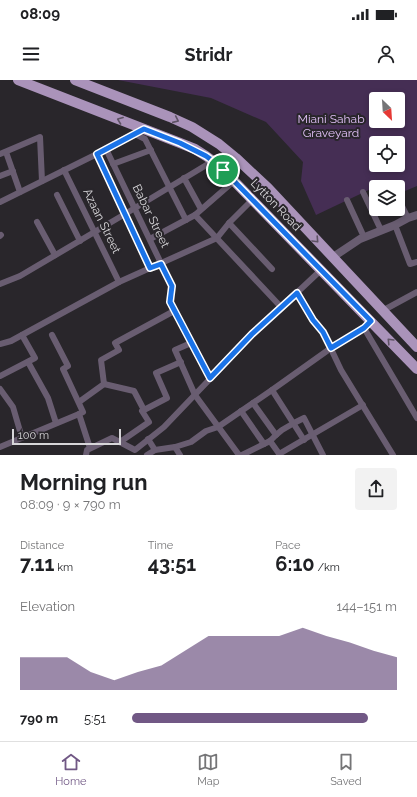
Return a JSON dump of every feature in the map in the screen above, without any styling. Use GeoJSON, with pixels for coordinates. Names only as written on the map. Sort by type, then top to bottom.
{"type":"FeatureCollection","features":[{"type":"Feature","properties":{"kind":"main road","name":"Lytton Road"},"geometry":{"type":"LineString","coordinates":[[18,80],[195,149],[213,161],[321,270],[367,324],[417,369]]}},
{"type":"Feature","properties":{"kind":"main road","name":"Lytton Road"},"geometry":{"type":"LineString","coordinates":[[75,80],[170,117],[192,127],[219,144],[268,188],[417,347]]}},
{"type":"Feature","properties":{"kind":"main road"},"geometry":{"type":"LineString","coordinates":[[223,170],[236,158]]}},
{"type":"Feature","properties":{"kind":"street"},"geometry":{"type":"LineString","coordinates":[[0,202],[144,129]]}},
{"type":"Feature","properties":{"kind":"street"},"geometry":{"type":"LineString","coordinates":[[135,134],[145,139],[186,220]]}},
{"type":"Feature","properties":{"kind":"street"},"geometry":{"type":"LineString","coordinates":[[20,192],[13,172],[3,153],[40,137],[42,181]]}},
{"type":"Feature","properties":{"kind":"street","name":"Babar Street"},"geometry":{"type":"LineString","coordinates":[[106,149],[172,286],[170,302],[174,311],[210,378]]}},
{"type":"Feature","properties":{"kind":"street"},"geometry":{"type":"LineString","coordinates":[[114,164],[151,150]]}},
{"type":"Feature","properties":{"kind":"street"},"geometry":{"type":"LineString","coordinates":[[97,154],[150,268]]}},
{"type":"Feature","properties":{"kind":"street"},"geometry":{"type":"LineString","coordinates":[[0,284],[20,276],[213,161]]}},
{"type":"Feature","properties":{"kind":"street","name":"Azaan Street"},"geometry":{"type":"LineString","coordinates":[[64,170],[119,282]]}},
{"type":"Feature","properties":{"kind":"street"},"geometry":{"type":"LineString","coordinates":[[0,176],[13,172]]}},
{"type":"Feature","properties":{"kind":"street"},"geometry":{"type":"LineString","coordinates":[[184,178],[201,209]]}},
{"type":"Feature","properties":{"kind":"street"},"geometry":{"type":"LineString","coordinates":[[150,239],[195,215],[234,181]]}},
{"type":"Feature","properties":{"kind":"street"},"geometry":{"type":"LineString","coordinates":[[363,192],[381,230]]}},
{"type":"Feature","properties":{"kind":"street"},"geometry":{"type":"LineString","coordinates":[[57,195],[80,241]]}},
{"type":"Feature","properties":{"kind":"street"},"geometry":{"type":"LineString","coordinates":[[0,344],[11,341],[119,282],[217,238],[229,223],[252,200]]}},
{"type":"Feature","properties":{"kind":"street"},"geometry":{"type":"LineString","coordinates":[[347,200],[364,237]]}},
{"type":"Feature","properties":{"kind":"street"},"geometry":{"type":"LineString","coordinates":[[405,212],[408,218]]}},
{"type":"Feature","properties":{"kind":"street"},"geometry":{"type":"LineString","coordinates":[[195,215],[281,307]]}},
{"type":"Feature","properties":{"kind":"street"},"geometry":{"type":"LineString","coordinates":[[333,258],[360,238],[417,215]]}},
{"type":"Feature","properties":{"kind":"street"},"geometry":{"type":"LineString","coordinates":[[37,222],[55,255]]}},
{"type":"Feature","properties":{"kind":"street"},"geometry":{"type":"LineString","coordinates":[[229,223],[272,269]]}},
{"type":"Feature","properties":{"kind":"street"},"geometry":{"type":"LineString","coordinates":[[395,225],[410,264],[417,262]]}},
{"type":"Feature","properties":{"kind":"street"},"geometry":{"type":"LineString","coordinates":[[86,455],[87,450],[90,448],[112,438],[135,450],[164,427],[252,334],[321,270]]}},
{"type":"Feature","properties":{"kind":"street"},"geometry":{"type":"LineString","coordinates":[[382,310],[417,292]]}},
{"type":"Feature","properties":{"kind":"street"},"geometry":{"type":"LineString","coordinates":[[297,293],[313,320],[323,332],[341,370],[393,455]]}},
{"type":"Feature","properties":{"kind":"street"},"geometry":{"type":"LineString","coordinates":[[104,384],[101,360],[118,350],[115,343],[174,311]]}},
{"type":"Feature","properties":{"kind":"street"},"geometry":{"type":"LineString","coordinates":[[147,455],[155,450],[175,447],[191,442],[206,431],[218,427],[367,324],[417,418]]}},
{"type":"Feature","properties":{"kind":"street"},"geometry":{"type":"LineString","coordinates":[[0,376],[35,358],[22,335]]}},
{"type":"Feature","properties":{"kind":"street"},"geometry":{"type":"LineString","coordinates":[[0,447],[83,412],[63,369],[68,366],[52,335]]}},
{"type":"Feature","properties":{"kind":"street"},"geometry":{"type":"LineString","coordinates":[[192,344],[175,350],[195,394],[240,455],[267,443],[276,435],[304,418],[323,455]]}},
{"type":"Feature","properties":{"kind":"street"},"geometry":{"type":"LineString","coordinates":[[28,362],[48,398],[56,423]]}},
{"type":"Feature","properties":{"kind":"street"},"geometry":{"type":"LineString","coordinates":[[144,410],[167,398],[156,373],[181,362]]}},
{"type":"Feature","properties":{"kind":"street"},"geometry":{"type":"LineString","coordinates":[[79,402],[104,384],[134,391],[144,410],[142,411],[149,422],[120,442]]}},
{"type":"Feature","properties":{"kind":"street"},"geometry":{"type":"LineString","coordinates":[[0,389],[12,408],[22,438]]}},
{"type":"Feature","properties":{"kind":"street"},"geometry":{"type":"LineString","coordinates":[[272,390],[304,440]]}},
{"type":"Feature","properties":{"kind":"street"},"geometry":{"type":"LineString","coordinates":[[253,403],[276,435]]}},
{"type":"Feature","properties":{"kind":"street"},"geometry":{"type":"LineString","coordinates":[[241,412],[267,443],[280,454],[363,405]]}},
{"type":"Feature","properties":{"kind":"street"},"geometry":{"type":"LineString","coordinates":[[79,414],[90,448]]}},
{"type":"Feature","properties":{"kind":"street"},"geometry":{"type":"LineString","coordinates":[[148,439],[155,450]]}},
{"type":"Feature","properties":{"kind":"street"},"geometry":{"type":"LineString","coordinates":[[175,447],[180,455]]}},
{"type":"Feature","properties":{"kind":"green space","name":"Miani Sahab Graveyard"},"geometry":{"type":"Polygon","coordinates":[[[118,80],[417,80],[417,186],[405,191],[405,180],[369,180],[369,190],[316,215],[301,181],[303,162],[266,122],[211,98],[118,80]]]}},
{"type":"Feature","properties":{"kind":"route"},"geometry":{"type":"LineString","coordinates":[[144,129],[195,149],[223,170],[371,321],[364,328],[331,348],[323,332],[313,320],[297,293],[252,334],[210,378],[170,302],[172,286],[161,264],[150,268],[97,154],[144,129]]}}]}
